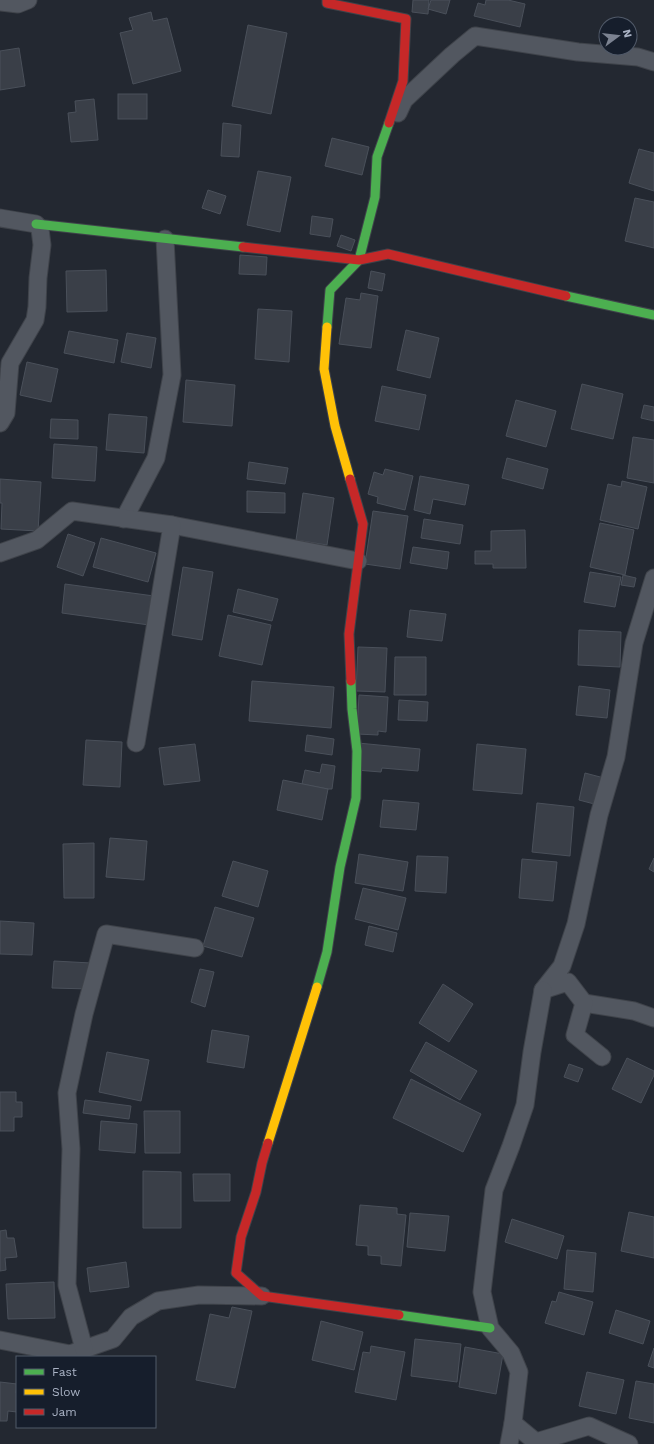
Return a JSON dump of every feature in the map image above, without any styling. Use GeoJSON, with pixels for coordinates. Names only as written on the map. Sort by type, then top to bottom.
{"type":"FeatureCollection","features":[{"type":"Feature","properties":{"kind":"street"},"geometry":{"type":"LineString","coordinates":[[0,2],[18,4],[28,0]]}},
{"type":"Feature","properties":{"kind":"street"},"geometry":{"type":"LineString","coordinates":[[262,1296],[236,1273],[241,1237],[256,1192],[262,1163],[306,1025],[327,952],[340,868],[356,798],[357,751],[352,709],[349,634],[364,524],[336,426],[324,368],[330,290],[359,260],[376,197],[377,157],[403,81],[406,19],[325,1]]}},
{"type":"Feature","properties":{"kind":"street"},"geometry":{"type":"LineString","coordinates":[[377,157],[404,100],[474,36],[578,52],[638,57],[654,62]]}},
{"type":"Feature","properties":{"kind":"street"},"geometry":{"type":"LineString","coordinates":[[0,218],[36,224],[359,260],[388,254],[538,290],[654,315]]}},
{"type":"Feature","properties":{"kind":"street"},"geometry":{"type":"LineString","coordinates":[[0,424],[6,413],[5,363],[35,320],[42,245],[40,229],[36,224]]}},
{"type":"Feature","properties":{"kind":"street"},"geometry":{"type":"LineString","coordinates":[[124,518],[156,458],[172,375],[165,239]]}},
{"type":"Feature","properties":{"kind":"street"},"geometry":{"type":"LineString","coordinates":[[0,553],[37,540],[72,512],[172,525],[358,561]]}},
{"type":"Feature","properties":{"kind":"street"},"geometry":{"type":"LineString","coordinates":[[136,743],[172,525]]}},
{"type":"Feature","properties":{"kind":"street"},"geometry":{"type":"LineString","coordinates":[[509,1444],[519,1372],[511,1353],[490,1328],[482,1292],[494,1190],[525,1105],[532,1052],[543,990],[562,966],[576,924],[599,815],[616,757],[634,643],[654,578]]}},
{"type":"Feature","properties":{"kind":"street"},"geometry":{"type":"LineString","coordinates":[[84,1349],[67,1285],[71,1149],[67,1093],[84,1014],[106,934],[195,948]]}},
{"type":"Feature","properties":{"kind":"street"},"geometry":{"type":"LineString","coordinates":[[543,990],[568,982],[584,1003],[634,1011],[654,1018]]}},
{"type":"Feature","properties":{"kind":"street"},"geometry":{"type":"LineString","coordinates":[[584,1003],[575,1035],[602,1057]]}},
{"type":"Feature","properties":{"kind":"street"},"geometry":{"type":"LineString","coordinates":[[0,1340],[70,1354],[113,1339],[131,1317],[158,1301],[198,1295],[262,1296],[490,1328]]}},
{"type":"Feature","properties":{"kind":"street"},"geometry":{"type":"LineString","coordinates":[[513,1423],[536,1442],[589,1426],[629,1444]]}},
{"type":"Feature","properties":{"kind":"building"},"geometry":{"type":"Polygon","coordinates":[[[413,0],[429,0],[428,14],[412,12],[413,0]]]}},
{"type":"Feature","properties":{"kind":"building"},"geometry":{"type":"Polygon","coordinates":[[[431,0],[450,0],[446,14],[428,9],[431,0]]]}},
{"type":"Feature","properties":{"kind":"building"},"geometry":{"type":"Polygon","coordinates":[[[486,0],[508,0],[525,4],[520,27],[474,16],[478,3],[485,5],[486,0]]]}},
{"type":"Feature","properties":{"kind":"building"},"geometry":{"type":"Polygon","coordinates":[[[151,12],[153,21],[167,18],[181,71],[133,84],[120,33],[133,30],[129,18],[151,12]]]}},
{"type":"Feature","properties":{"kind":"building"},"geometry":{"type":"Polygon","coordinates":[[[248,25],[287,33],[271,114],[232,106],[248,25]]]}},
{"type":"Feature","properties":{"kind":"building"},"geometry":{"type":"Polygon","coordinates":[[[19,48],[25,86],[0,90],[0,51],[19,48]]]}},
{"type":"Feature","properties":{"kind":"building"},"geometry":{"type":"Polygon","coordinates":[[[118,94],[147,94],[147,119],[118,119],[118,94]]]}},
{"type":"Feature","properties":{"kind":"building"},"geometry":{"type":"Polygon","coordinates":[[[94,99],[98,140],[71,142],[68,113],[76,112],[75,101],[94,99]]]}},
{"type":"Feature","properties":{"kind":"building"},"geometry":{"type":"Polygon","coordinates":[[[223,123],[241,125],[239,157],[221,156],[223,123]]]}},
{"type":"Feature","properties":{"kind":"building"},"geometry":{"type":"Polygon","coordinates":[[[332,138],[369,147],[362,175],[325,166],[332,138]]]}},
{"type":"Feature","properties":{"kind":"building"},"geometry":{"type":"Polygon","coordinates":[[[639,149],[654,153],[654,191],[629,183],[639,149]]]}},
{"type":"Feature","properties":{"kind":"building"},"geometry":{"type":"Polygon","coordinates":[[[258,171],[291,177],[280,232],[247,225],[258,171]]]}},
{"type":"Feature","properties":{"kind":"building"},"geometry":{"type":"Polygon","coordinates":[[[208,190],[226,196],[220,214],[202,208],[208,190]]]}},
{"type":"Feature","properties":{"kind":"building"},"geometry":{"type":"Polygon","coordinates":[[[635,198],[654,202],[654,248],[625,241],[635,198]]]}},
{"type":"Feature","properties":{"kind":"building"},"geometry":{"type":"Polygon","coordinates":[[[312,216],[333,219],[330,237],[310,234],[312,216]]]}},
{"type":"Feature","properties":{"kind":"building"},"geometry":{"type":"Polygon","coordinates":[[[341,235],[355,240],[351,251],[337,246],[341,235]]]}},
{"type":"Feature","properties":{"kind":"building"},"geometry":{"type":"Polygon","coordinates":[[[240,255],[267,257],[266,275],[239,274],[240,255]]]}},
{"type":"Feature","properties":{"kind":"building"},"geometry":{"type":"Polygon","coordinates":[[[106,270],[107,311],[67,312],[66,271],[106,270]]]}},
{"type":"Feature","properties":{"kind":"building"},"geometry":{"type":"Polygon","coordinates":[[[371,271],[385,274],[382,291],[368,288],[371,271]]]}},
{"type":"Feature","properties":{"kind":"building"},"geometry":{"type":"Polygon","coordinates":[[[361,293],[378,296],[371,348],[339,344],[346,298],[360,300],[361,293]]]}},
{"type":"Feature","properties":{"kind":"building"},"geometry":{"type":"Polygon","coordinates":[[[258,309],[292,311],[289,362],[255,359],[258,309]]]}},
{"type":"Feature","properties":{"kind":"building"},"geometry":{"type":"Polygon","coordinates":[[[406,330],[439,338],[430,378],[397,370],[406,330]]]}},
{"type":"Feature","properties":{"kind":"building"},"geometry":{"type":"Polygon","coordinates":[[[69,331],[118,340],[114,363],[64,353],[69,331]]]}},
{"type":"Feature","properties":{"kind":"building"},"geometry":{"type":"Polygon","coordinates":[[[127,333],[156,338],[151,368],[121,362],[127,333]]]}},
{"type":"Feature","properties":{"kind":"building"},"geometry":{"type":"Polygon","coordinates":[[[27,362],[58,369],[51,402],[20,395],[27,362]]]}},
{"type":"Feature","properties":{"kind":"building"},"geometry":{"type":"Polygon","coordinates":[[[186,380],[235,385],[232,426],[183,422],[186,380]]]}},
{"type":"Feature","properties":{"kind":"building"},"geometry":{"type":"Polygon","coordinates":[[[582,384],[623,394],[613,439],[571,429],[582,384]]]}},
{"type":"Feature","properties":{"kind":"building"},"geometry":{"type":"Polygon","coordinates":[[[382,386],[426,395],[419,430],[375,421],[382,386]]]}},
{"type":"Feature","properties":{"kind":"building"},"geometry":{"type":"Polygon","coordinates":[[[516,400],[556,411],[546,447],[506,436],[516,400]]]}},
{"type":"Feature","properties":{"kind":"building"},"geometry":{"type":"Polygon","coordinates":[[[644,405],[654,407],[654,421],[641,418],[644,405]]]}},
{"type":"Feature","properties":{"kind":"building"},"geometry":{"type":"Polygon","coordinates":[[[109,414],[147,417],[144,453],[106,450],[109,414]]]}},
{"type":"Feature","properties":{"kind":"building"},"geometry":{"type":"Polygon","coordinates":[[[51,419],[78,420],[78,439],[50,438],[51,419]]]}},
{"type":"Feature","properties":{"kind":"building"},"geometry":{"type":"Polygon","coordinates":[[[633,437],[654,440],[654,483],[627,478],[633,437]]]}},
{"type":"Feature","properties":{"kind":"building"},"geometry":{"type":"Polygon","coordinates":[[[54,444],[97,447],[95,481],[52,478],[54,444]]]}},
{"type":"Feature","properties":{"kind":"building"},"geometry":{"type":"Polygon","coordinates":[[[507,458],[548,469],[543,489],[502,478],[507,458]]]}},
{"type":"Feature","properties":{"kind":"building"},"geometry":{"type":"Polygon","coordinates":[[[249,462],[288,468],[285,484],[247,479],[249,462]]]}},
{"type":"Feature","properties":{"kind":"building"},"geometry":{"type":"Polygon","coordinates":[[[385,469],[413,476],[405,510],[377,503],[378,497],[368,494],[374,472],[383,475],[385,469]]]}},
{"type":"Feature","properties":{"kind":"building"},"geometry":{"type":"Polygon","coordinates":[[[420,476],[469,485],[465,505],[433,499],[430,514],[414,510],[420,476]]]}},
{"type":"Feature","properties":{"kind":"building"},"geometry":{"type":"Polygon","coordinates":[[[0,479],[41,482],[38,531],[1,529],[2,503],[0,503],[0,479]]]}},
{"type":"Feature","properties":{"kind":"building"},"geometry":{"type":"Polygon","coordinates":[[[622,481],[647,487],[638,529],[600,520],[608,484],[621,487],[622,481]]]}},
{"type":"Feature","properties":{"kind":"building"},"geometry":{"type":"Polygon","coordinates":[[[247,491],[285,493],[285,513],[247,512],[247,491]]]}},
{"type":"Feature","properties":{"kind":"building"},"geometry":{"type":"Polygon","coordinates":[[[303,493],[334,498],[327,545],[296,540],[303,493]]]}},
{"type":"Feature","properties":{"kind":"building"},"geometry":{"type":"Polygon","coordinates":[[[373,511],[408,516],[400,569],[365,564],[373,511]]]}},
{"type":"Feature","properties":{"kind":"building"},"geometry":{"type":"Polygon","coordinates":[[[424,519],[463,525],[460,544],[421,538],[424,519]]]}},
{"type":"Feature","properties":{"kind":"building"},"geometry":{"type":"Polygon","coordinates":[[[600,523],[634,530],[625,575],[590,567],[600,523]]]}},
{"type":"Feature","properties":{"kind":"building"},"geometry":{"type":"Polygon","coordinates":[[[525,530],[526,568],[493,568],[493,564],[475,564],[475,551],[491,551],[491,531],[525,530]]]}},
{"type":"Feature","properties":{"kind":"building"},"geometry":{"type":"Polygon","coordinates":[[[68,534],[95,543],[83,576],[57,567],[68,534]]]}},
{"type":"Feature","properties":{"kind":"building"},"geometry":{"type":"Polygon","coordinates":[[[101,538],[156,553],[148,582],[93,567],[101,538]]]}},
{"type":"Feature","properties":{"kind":"building"},"geometry":{"type":"Polygon","coordinates":[[[413,547],[449,552],[447,569],[410,563],[413,547]]]}},
{"type":"Feature","properties":{"kind":"building"},"geometry":{"type":"Polygon","coordinates":[[[183,567],[213,572],[202,640],[172,635],[183,567]]]}},
{"type":"Feature","properties":{"kind":"building"},"geometry":{"type":"Polygon","coordinates":[[[590,572],[621,577],[615,607],[584,602],[590,572]]]}},
{"type":"Feature","properties":{"kind":"building"},"geometry":{"type":"Polygon","coordinates":[[[623,575],[636,578],[634,587],[621,585],[623,575]]]}},
{"type":"Feature","properties":{"kind":"building"},"geometry":{"type":"Polygon","coordinates":[[[65,584],[154,596],[149,625],[62,613],[65,584]]]}},
{"type":"Feature","properties":{"kind":"building"},"geometry":{"type":"Polygon","coordinates":[[[238,589],[278,599],[272,621],[233,612],[238,589]]]}},
{"type":"Feature","properties":{"kind":"building"},"geometry":{"type":"Polygon","coordinates":[[[410,610],[446,614],[442,641],[407,637],[410,610]]]}},
{"type":"Feature","properties":{"kind":"building"},"geometry":{"type":"Polygon","coordinates":[[[228,615],[271,625],[262,665],[219,656],[228,615]]]}},
{"type":"Feature","properties":{"kind":"building"},"geometry":{"type":"Polygon","coordinates":[[[579,630],[621,632],[620,667],[578,665],[579,630]]]}},
{"type":"Feature","properties":{"kind":"building"},"geometry":{"type":"Polygon","coordinates":[[[358,647],[387,648],[385,692],[356,691],[358,647]]]}},
{"type":"Feature","properties":{"kind":"building"},"geometry":{"type":"Polygon","coordinates":[[[395,657],[426,657],[426,695],[394,695],[395,657]]]}},
{"type":"Feature","properties":{"kind":"building"},"geometry":{"type":"Polygon","coordinates":[[[252,681],[334,687],[331,728],[249,721],[252,681]]]}},
{"type":"Feature","properties":{"kind":"building"},"geometry":{"type":"Polygon","coordinates":[[[579,686],[610,690],[607,718],[576,715],[579,686]]]}},
{"type":"Feature","properties":{"kind":"building"},"geometry":{"type":"Polygon","coordinates":[[[359,695],[388,697],[386,732],[378,731],[378,735],[357,734],[359,695]]]}},
{"type":"Feature","properties":{"kind":"building"},"geometry":{"type":"Polygon","coordinates":[[[399,700],[428,702],[427,721],[398,720],[399,700]]]}},
{"type":"Feature","properties":{"kind":"building"},"geometry":{"type":"Polygon","coordinates":[[[307,735],[334,739],[332,755],[305,751],[307,735]]]}},
{"type":"Feature","properties":{"kind":"building"},"geometry":{"type":"Polygon","coordinates":[[[86,740],[122,742],[120,787],[83,785],[86,740]]]}},
{"type":"Feature","properties":{"kind":"building"},"geometry":{"type":"Polygon","coordinates":[[[358,743],[420,749],[418,771],[382,768],[381,772],[356,770],[358,743]]]}},
{"type":"Feature","properties":{"kind":"building"},"geometry":{"type":"Polygon","coordinates":[[[195,744],[200,781],[164,785],[159,748],[195,744]]]}},
{"type":"Feature","properties":{"kind":"building"},"geometry":{"type":"Polygon","coordinates":[[[477,744],[526,749],[522,794],[473,790],[477,744]]]}},
{"type":"Feature","properties":{"kind":"building"},"geometry":{"type":"Polygon","coordinates":[[[322,764],[335,766],[332,789],[302,784],[305,770],[320,773],[322,764]]]}},
{"type":"Feature","properties":{"kind":"building"},"geometry":{"type":"Polygon","coordinates":[[[585,773],[604,778],[598,805],[579,800],[585,773]]]}},
{"type":"Feature","properties":{"kind":"building"},"geometry":{"type":"Polygon","coordinates":[[[283,780],[328,789],[322,820],[277,810],[283,780]]]}},
{"type":"Feature","properties":{"kind":"building"},"geometry":{"type":"Polygon","coordinates":[[[383,800],[419,803],[416,830],[380,827],[383,800]]]}},
{"type":"Feature","properties":{"kind":"building"},"geometry":{"type":"Polygon","coordinates":[[[537,803],[574,807],[570,856],[532,852],[537,803]]]}},
{"type":"Feature","properties":{"kind":"building"},"geometry":{"type":"Polygon","coordinates":[[[110,838],[147,841],[144,880],[106,877],[110,838]]]}},
{"type":"Feature","properties":{"kind":"building"},"geometry":{"type":"Polygon","coordinates":[[[94,843],[94,898],[64,898],[63,844],[94,843]]]}},
{"type":"Feature","properties":{"kind":"building"},"geometry":{"type":"Polygon","coordinates":[[[359,854],[408,862],[403,891],[355,883],[359,854]]]}},
{"type":"Feature","properties":{"kind":"building"},"geometry":{"type":"Polygon","coordinates":[[[417,856],[448,857],[446,893],[415,891],[417,856]]]}},
{"type":"Feature","properties":{"kind":"building"},"geometry":{"type":"Polygon","coordinates":[[[654,858],[654,872],[649,869],[654,858]]]}},
{"type":"Feature","properties":{"kind":"building"},"geometry":{"type":"Polygon","coordinates":[[[522,859],[557,862],[553,901],[519,898],[522,859]]]}},
{"type":"Feature","properties":{"kind":"building"},"geometry":{"type":"Polygon","coordinates":[[[233,861],[268,871],[258,907],[222,896],[233,861]]]}},
{"type":"Feature","properties":{"kind":"building"},"geometry":{"type":"Polygon","coordinates":[[[363,888],[406,898],[398,930],[355,919],[363,888]]]}},
{"type":"Feature","properties":{"kind":"building"},"geometry":{"type":"Polygon","coordinates":[[[215,907],[254,918],[242,957],[203,946],[215,907]]]}},
{"type":"Feature","properties":{"kind":"building"},"geometry":{"type":"Polygon","coordinates":[[[0,921],[34,923],[32,955],[0,954],[0,921]]]}},
{"type":"Feature","properties":{"kind":"building"},"geometry":{"type":"Polygon","coordinates":[[[369,926],[397,933],[393,952],[365,945],[369,926]]]}},
{"type":"Feature","properties":{"kind":"building"},"geometry":{"type":"Polygon","coordinates":[[[54,961],[91,963],[90,989],[52,988],[54,961]]]}},
{"type":"Feature","properties":{"kind":"building"},"geometry":{"type":"Polygon","coordinates":[[[200,969],[214,972],[205,1007],[191,1002],[200,969]]]}},
{"type":"Feature","properties":{"kind":"building"},"geometry":{"type":"Polygon","coordinates":[[[443,984],[473,1004],[449,1042],[419,1023],[443,984]]]}},
{"type":"Feature","properties":{"kind":"building"},"geometry":{"type":"Polygon","coordinates":[[[212,1030],[249,1036],[244,1068],[207,1062],[212,1030]]]}},
{"type":"Feature","properties":{"kind":"building"},"geometry":{"type":"Polygon","coordinates":[[[426,1042],[477,1071],[460,1100],[410,1071],[426,1042]]]}},
{"type":"Feature","properties":{"kind":"building"},"geometry":{"type":"Polygon","coordinates":[[[107,1052],[149,1060],[141,1101],[99,1092],[107,1052]]]}},
{"type":"Feature","properties":{"kind":"building"},"geometry":{"type":"Polygon","coordinates":[[[627,1058],[654,1071],[654,1075],[641,1103],[612,1089],[627,1058]]]}},
{"type":"Feature","properties":{"kind":"building"},"geometry":{"type":"Polygon","coordinates":[[[569,1064],[583,1069],[578,1082],[564,1077],[569,1064]]]}},
{"type":"Feature","properties":{"kind":"building"},"geometry":{"type":"Polygon","coordinates":[[[411,1079],[481,1114],[463,1152],[393,1118],[411,1079]]]}},
{"type":"Feature","properties":{"kind":"building"},"geometry":{"type":"Polygon","coordinates":[[[0,1092],[16,1092],[16,1102],[22,1102],[22,1117],[14,1117],[14,1131],[0,1131],[0,1092]]]}},
{"type":"Feature","properties":{"kind":"building"},"geometry":{"type":"Polygon","coordinates":[[[85,1100],[131,1106],[129,1119],[83,1113],[85,1100]]]}},
{"type":"Feature","properties":{"kind":"building"},"geometry":{"type":"Polygon","coordinates":[[[144,1111],[180,1111],[180,1153],[145,1153],[144,1111]]]}},
{"type":"Feature","properties":{"kind":"building"},"geometry":{"type":"Polygon","coordinates":[[[101,1121],[137,1124],[135,1153],[99,1150],[101,1121]]]}},
{"type":"Feature","properties":{"kind":"building"},"geometry":{"type":"Polygon","coordinates":[[[143,1171],[181,1172],[181,1228],[143,1228],[143,1171]]]}},
{"type":"Feature","properties":{"kind":"building"},"geometry":{"type":"Polygon","coordinates":[[[193,1174],[230,1174],[230,1201],[194,1201],[193,1174]]]}},
{"type":"Feature","properties":{"kind":"building"},"geometry":{"type":"Polygon","coordinates":[[[360,1205],[397,1208],[397,1214],[406,1215],[401,1266],[381,1264],[381,1256],[368,1255],[368,1246],[356,1245],[360,1205]]]}},
{"type":"Feature","properties":{"kind":"building"},"geometry":{"type":"Polygon","coordinates":[[[629,1212],[654,1217],[654,1258],[621,1251],[629,1212]]]}},
{"type":"Feature","properties":{"kind":"building"},"geometry":{"type":"Polygon","coordinates":[[[410,1213],[449,1216],[445,1251],[407,1247],[410,1213]]]}},
{"type":"Feature","properties":{"kind":"building"},"geometry":{"type":"Polygon","coordinates":[[[512,1219],[564,1236],[557,1259],[505,1242],[512,1219]]]}},
{"type":"Feature","properties":{"kind":"building"},"geometry":{"type":"Polygon","coordinates":[[[6,1230],[7,1238],[14,1238],[17,1257],[5,1258],[6,1270],[0,1271],[0,1231],[6,1230]]]}},
{"type":"Feature","properties":{"kind":"building"},"geometry":{"type":"Polygon","coordinates":[[[567,1250],[596,1253],[593,1292],[564,1289],[567,1250]]]}},
{"type":"Feature","properties":{"kind":"building"},"geometry":{"type":"Polygon","coordinates":[[[126,1262],[129,1287],[90,1292],[87,1268],[126,1262]]]}},
{"type":"Feature","properties":{"kind":"building"},"geometry":{"type":"Polygon","coordinates":[[[54,1282],[55,1318],[8,1319],[6,1284],[54,1282]]]}},
{"type":"Feature","properties":{"kind":"building"},"geometry":{"type":"Polygon","coordinates":[[[559,1292],[593,1302],[584,1335],[545,1323],[552,1301],[556,1302],[559,1292]]]}},
{"type":"Feature","properties":{"kind":"building"},"geometry":{"type":"Polygon","coordinates":[[[232,1307],[252,1311],[235,1388],[196,1380],[210,1314],[229,1318],[232,1307]]]}},
{"type":"Feature","properties":{"kind":"building"},"geometry":{"type":"Polygon","coordinates":[[[616,1310],[650,1321],[643,1344],[609,1333],[616,1310]]]}},
{"type":"Feature","properties":{"kind":"building"},"geometry":{"type":"Polygon","coordinates":[[[321,1321],[363,1332],[354,1370],[312,1360],[321,1321]]]}},
{"type":"Feature","properties":{"kind":"building"},"geometry":{"type":"Polygon","coordinates":[[[415,1339],[461,1344],[457,1382],[411,1376],[415,1339]]]}},
{"type":"Feature","properties":{"kind":"building"},"geometry":{"type":"Polygon","coordinates":[[[371,1346],[405,1352],[396,1400],[355,1392],[363,1352],[370,1353],[371,1346]]]}},
{"type":"Feature","properties":{"kind":"building"},"geometry":{"type":"Polygon","coordinates":[[[465,1347],[503,1354],[496,1394],[459,1387],[465,1347]]]}},
{"type":"Feature","properties":{"kind":"building"},"geometry":{"type":"Polygon","coordinates":[[[654,1348],[654,1368],[648,1366],[654,1348]]]}},
{"type":"Feature","properties":{"kind":"building"},"geometry":{"type":"Polygon","coordinates":[[[587,1372],[624,1380],[616,1414],[579,1406],[587,1372]]]}},
{"type":"Feature","properties":{"kind":"building"},"geometry":{"type":"Polygon","coordinates":[[[636,1381],[654,1384],[654,1423],[629,1418],[636,1381]]]}},
{"type":"Feature","properties":{"kind":"building"},"geometry":{"type":"Polygon","coordinates":[[[0,1382],[16,1384],[16,1412],[8,1411],[7,1421],[0,1421],[0,1382]]]}},
{"type":"Feature","properties":{"kind":"traffic: fast"},"geometry":{"type":"LineString","coordinates":[[327,327],[330,290],[359,260],[375,197],[377,157],[389,123]]}},
{"type":"Feature","properties":{"kind":"traffic: fast"},"geometry":{"type":"LineString","coordinates":[[36,224],[243,247]]}},
{"type":"Feature","properties":{"kind":"traffic: fast"},"geometry":{"type":"LineString","coordinates":[[566,296],[654,315]]}},
{"type":"Feature","properties":{"kind":"traffic: fast"},"geometry":{"type":"LineString","coordinates":[[317,987],[327,952],[340,867],[356,798],[357,751],[352,709],[351,681]]}},
{"type":"Feature","properties":{"kind":"traffic: fast"},"geometry":{"type":"LineString","coordinates":[[399,1315],[490,1328]]}},
{"type":"Feature","properties":{"kind":"traffic: slow"},"geometry":{"type":"LineString","coordinates":[[327,327],[324,369],[335,426],[350,479]]}},
{"type":"Feature","properties":{"kind":"traffic: slow"},"geometry":{"type":"LineString","coordinates":[[268,1143],[317,987]]}},
{"type":"Feature","properties":{"kind":"traffic: jam"},"geometry":{"type":"LineString","coordinates":[[327,0],[327,3],[406,19],[403,81],[389,123]]}},
{"type":"Feature","properties":{"kind":"traffic: jam"},"geometry":{"type":"LineString","coordinates":[[243,247],[359,260],[388,254],[566,296]]}},
{"type":"Feature","properties":{"kind":"traffic: jam"},"geometry":{"type":"LineString","coordinates":[[350,479],[363,524],[349,634],[351,681]]}},
{"type":"Feature","properties":{"kind":"traffic: jam"},"geometry":{"type":"LineString","coordinates":[[268,1143],[256,1192],[241,1237],[236,1273],[262,1296],[399,1315]]}}]}
